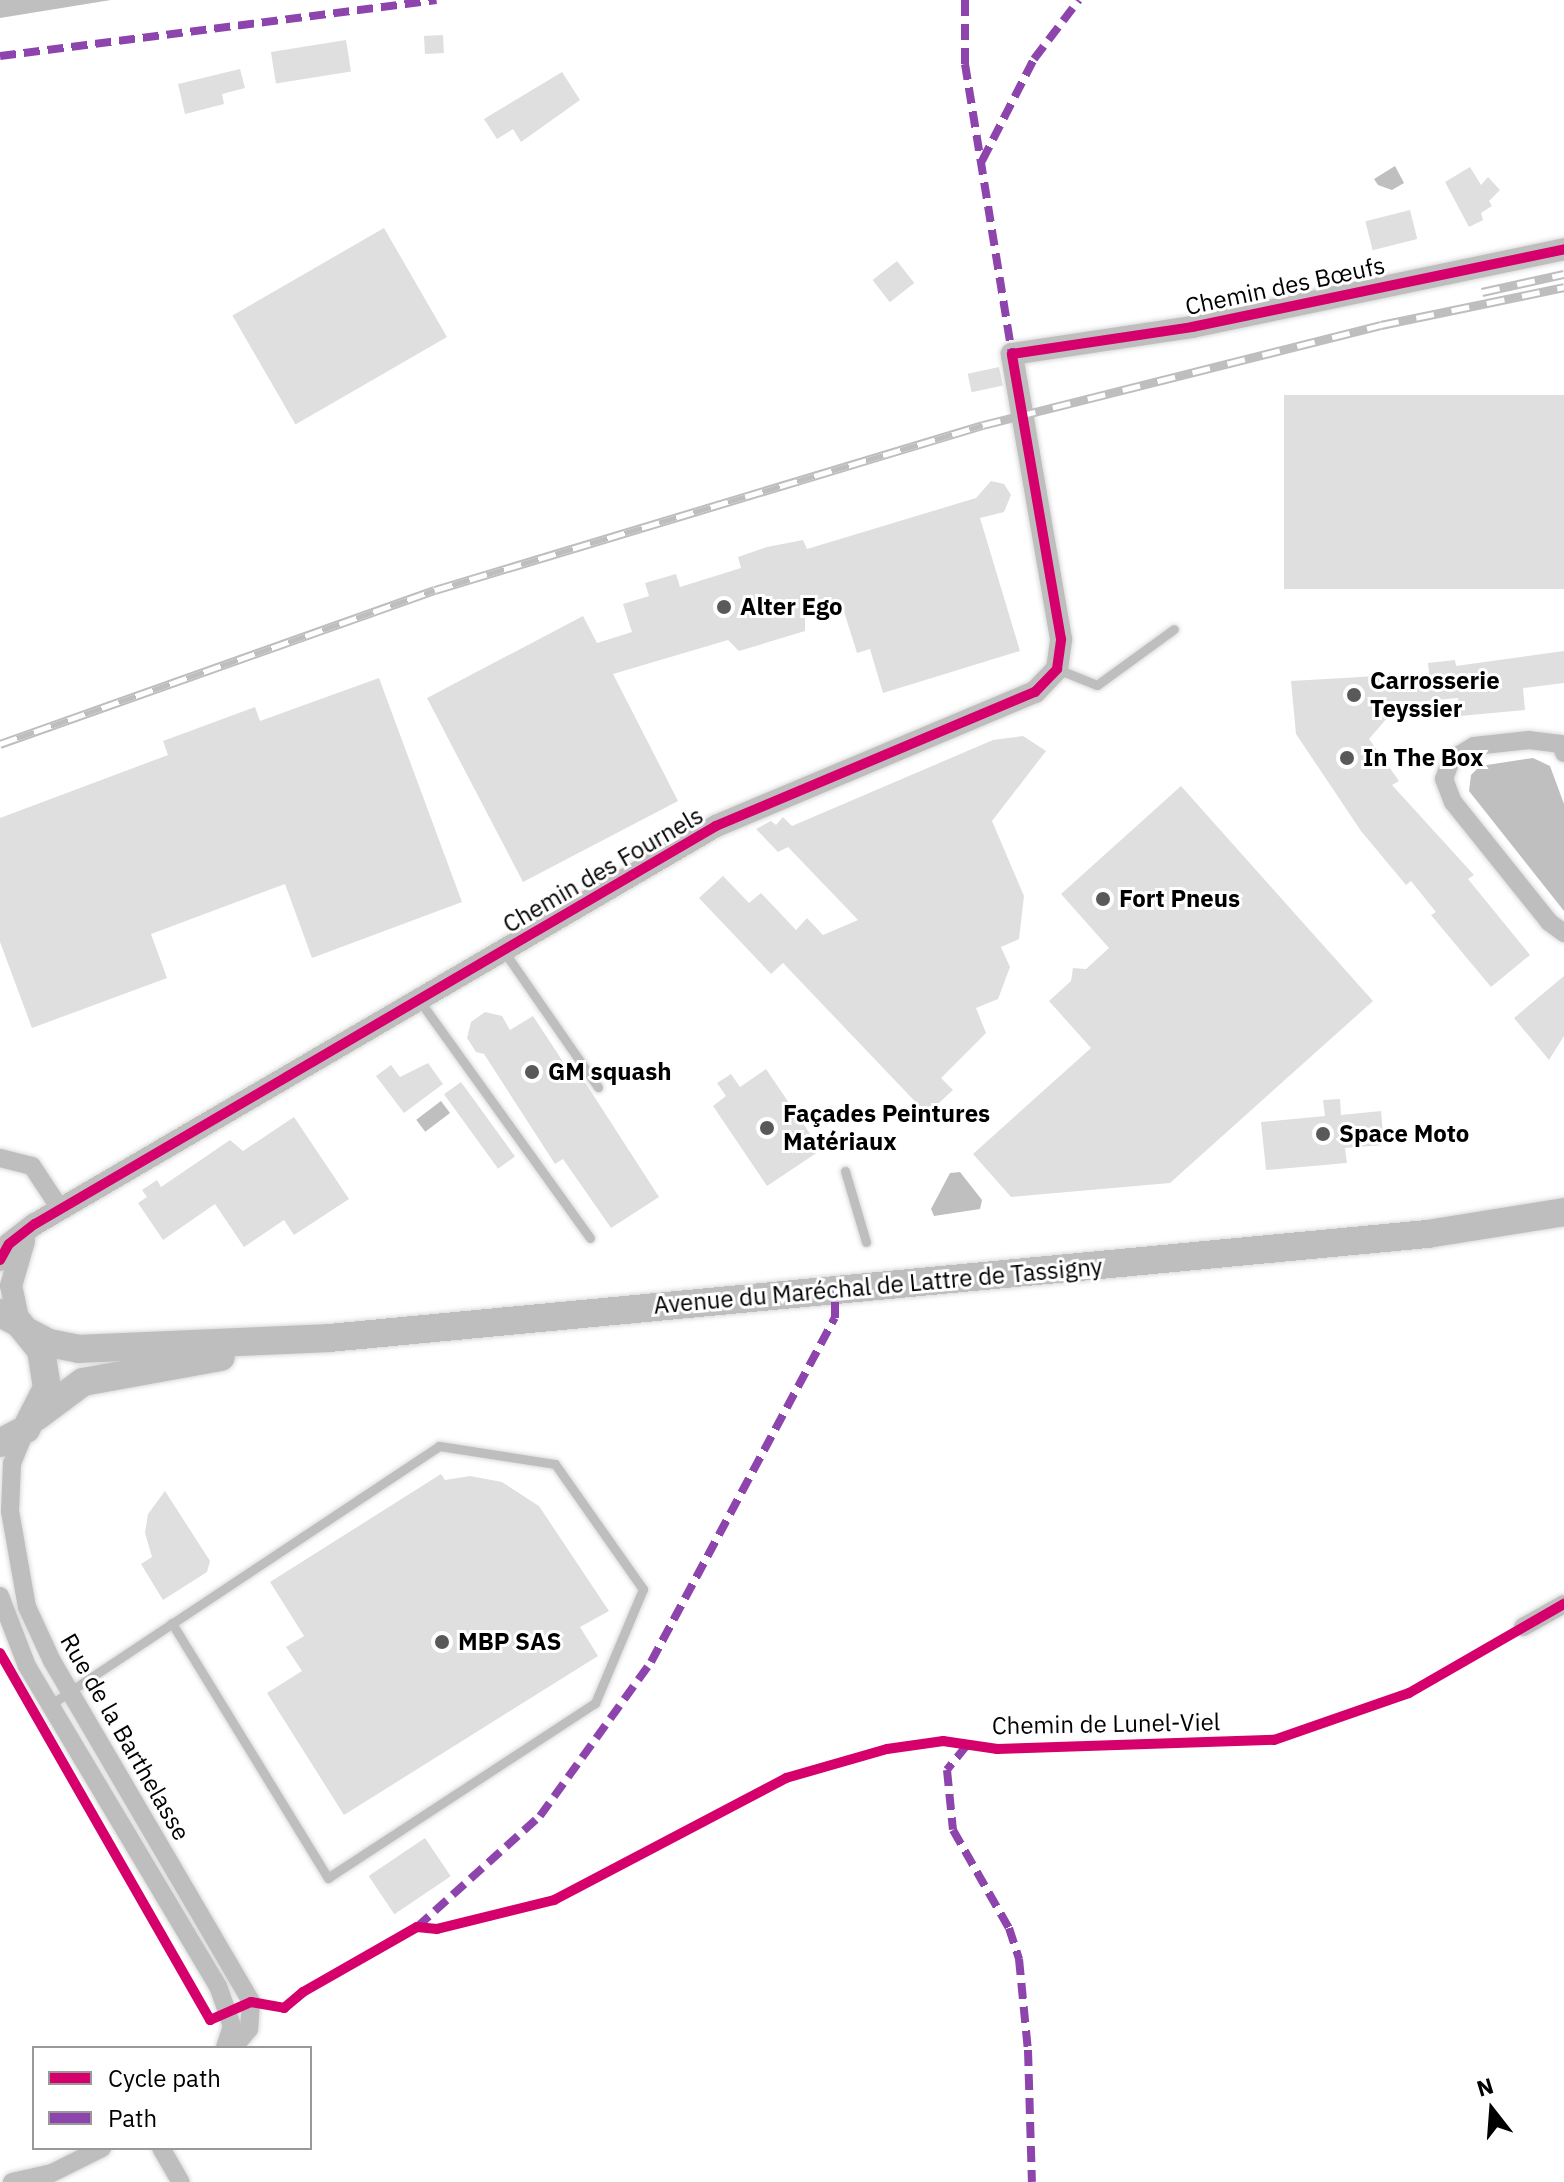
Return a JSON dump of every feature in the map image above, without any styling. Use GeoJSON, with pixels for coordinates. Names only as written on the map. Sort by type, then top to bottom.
{"type":"FeatureCollection","features":[{"type":"Feature","properties":{"kind":"main road","name":"Avenue du Maréchal de Lattre de Tassigny"},"geometry":{"type":"LineString","coordinates":[[17,1323],[49,1343],[79,1349],[329,1338],[1427,1234],[1564,1212]]}},
{"type":"Feature","properties":{"kind":"main road","name":"Avenue du Maréchal de Lattre de Tassigny"},"geometry":{"type":"LineString","coordinates":[[1427,1234],[1476,1240],[1564,1230]]}},
{"type":"Feature","properties":{"kind":"main road"},"geometry":{"type":"LineString","coordinates":[[17,1323],[47,1371],[44,1401],[31,1423]]}},
{"type":"Feature","properties":{"kind":"main road","name":"Avenue du Maréchal de Lattre de Tassigny"},"geometry":{"type":"LineString","coordinates":[[0,1443],[83,1382],[329,1338]]}},
{"type":"Feature","properties":{"kind":"street","name":"Chemin des Bœufs"},"geometry":{"type":"LineString","coordinates":[[1057,669],[1061,639],[1012,354],[1192,327],[1564,249]]}},
{"type":"Feature","properties":{"kind":"street","name":"Chemin des Fournels"},"geometry":{"type":"LineString","coordinates":[[0,1260],[22,1232],[716,826],[1035,692],[1057,669]]}},
{"type":"Feature","properties":{"kind":"street"},"geometry":{"type":"LineString","coordinates":[[1564,753],[1561,744],[1529,740],[1474,746],[1451,760],[1444,779],[1453,802],[1549,922],[1564,933]]}},
{"type":"Feature","properties":{"kind":"street"},"geometry":{"type":"LineString","coordinates":[[0,1158],[32,1166],[56,1213]]}},
{"type":"Feature","properties":{"kind":"street","name":"Chemin des Fournels"},"geometry":{"type":"LineString","coordinates":[[17,1323],[12,1299],[13,1267],[27,1238],[56,1213]]}},
{"type":"Feature","properties":{"kind":"street","name":"Rue de la Barthelasse"},"geometry":{"type":"LineString","coordinates":[[31,1423],[12,1464],[12,1541],[27,1607],[69,1692],[251,2002],[249,2029],[235,2046]]}},
{"type":"Feature","properties":{"kind":"street","name":"Rue de la Barthelasse"},"geometry":{"type":"LineString","coordinates":[[0,1596],[13,1637],[50,1705],[218,1986],[232,2026],[226,2046]]}},
{"type":"Feature","properties":{"kind":"street"},"geometry":{"type":"LineString","coordinates":[[1523,1627],[1564,1604]]}},
{"type":"Feature","properties":{"kind":"street"},"geometry":{"type":"LineString","coordinates":[[12,2182],[52,2173],[98,2150]]}},
{"type":"Feature","properties":{"kind":"street"},"geometry":{"type":"LineString","coordinates":[[162,2150],[181,2182]]}},
{"type":"Feature","properties":{"kind":"lane"},"geometry":{"type":"LineString","coordinates":[[1057,669],[1097,685],[1174,629]]}},
{"type":"Feature","properties":{"kind":"lane"},"geometry":{"type":"LineString","coordinates":[[503,950],[598,1087]]}},
{"type":"Feature","properties":{"kind":"lane"},"geometry":{"type":"LineString","coordinates":[[419,1000],[590,1238]]}},
{"type":"Feature","properties":{"kind":"lane"},"geometry":{"type":"LineString","coordinates":[[845,1171],[866,1242]]}},
{"type":"Feature","properties":{"kind":"lane"},"geometry":{"type":"LineString","coordinates":[[50,1705],[172,1623],[439,1446],[555,1464],[643,1589],[595,1703],[328,1878],[172,1623]]}},
{"type":"Feature","properties":{"kind":"shaded area"},"geometry":{"type":"Polygon","coordinates":[[[0,0],[111,0],[0,18],[0,0]]]}},
{"type":"Feature","properties":{"kind":"shaded area"},"geometry":{"type":"Polygon","coordinates":[[[1395,166],[1404,183],[1392,190],[1378,185],[1374,179],[1395,166]]]}},
{"type":"Feature","properties":{"kind":"shaded area"},"geometry":{"type":"Polygon","coordinates":[[[1533,758],[1550,766],[1564,804],[1564,911],[1469,791],[1471,775],[1480,766],[1533,758]]]}},
{"type":"Feature","properties":{"kind":"shaded area"},"geometry":{"type":"Polygon","coordinates":[[[441,1101],[450,1113],[425,1132],[416,1120],[441,1101]]]}},
{"type":"Feature","properties":{"kind":"shaded area"},"geometry":{"type":"Polygon","coordinates":[[[960,1172],[982,1200],[980,1209],[934,1216],[931,1209],[950,1173],[960,1172]]]}},
{"type":"Feature","properties":{"kind":"building"},"geometry":{"type":"Polygon","coordinates":[[[443,35],[444,53],[425,54],[424,36],[443,35]]]}},
{"type":"Feature","properties":{"kind":"building"},"geometry":{"type":"Polygon","coordinates":[[[346,40],[351,72],[276,83],[271,52],[346,40]]]}},
{"type":"Feature","properties":{"kind":"building"},"geometry":{"type":"Polygon","coordinates":[[[240,69],[245,88],[222,94],[224,104],[185,114],[178,84],[240,69]]]}},
{"type":"Feature","properties":{"kind":"building"},"geometry":{"type":"Polygon","coordinates":[[[562,72],[580,100],[521,142],[513,129],[497,139],[484,119],[562,72]]]}},
{"type":"Feature","properties":{"kind":"building"},"geometry":{"type":"Polygon","coordinates":[[[1470,167],[1481,185],[1488,177],[1500,190],[1489,201],[1492,206],[1481,213],[1483,220],[1469,227],[1445,182],[1470,167]]]}},
{"type":"Feature","properties":{"kind":"building"},"geometry":{"type":"Polygon","coordinates":[[[1410,210],[1417,239],[1373,250],[1365,221],[1410,210]]]}},
{"type":"Feature","properties":{"kind":"building"},"geometry":{"type":"Polygon","coordinates":[[[384,228],[447,337],[295,425],[232,316],[384,228]]]}},
{"type":"Feature","properties":{"kind":"building"},"geometry":{"type":"Polygon","coordinates":[[[897,261],[914,283],[890,302],[873,280],[897,261]]]}},
{"type":"Feature","properties":{"kind":"building"},"geometry":{"type":"Polygon","coordinates":[[[999,367],[1003,386],[972,392],[968,374],[999,367]]]}},
{"type":"Feature","properties":{"kind":"building"},"geometry":{"type":"Polygon","coordinates":[[[1284,395],[1564,395],[1564,589],[1284,589],[1284,395]]]}},
{"type":"Feature","properties":{"kind":"building"},"geometry":{"type":"Polygon","coordinates":[[[991,481],[1004,484],[1011,495],[1004,512],[980,518],[1020,651],[883,693],[870,649],[857,653],[842,605],[805,616],[805,631],[739,651],[728,640],[613,674],[678,801],[523,882],[427,698],[583,616],[597,643],[632,632],[623,604],[649,596],[645,583],[676,574],[680,587],[741,568],[738,557],[767,547],[803,540],[807,549],[976,498],[991,481]]]}},
{"type":"Feature","properties":{"kind":"building"},"geometry":{"type":"Polygon","coordinates":[[[1564,651],[1564,683],[1523,688],[1525,710],[1460,716],[1458,698],[1416,702],[1416,708],[1394,710],[1369,739],[1399,781],[1392,785],[1474,875],[1468,879],[1530,955],[1491,987],[1431,915],[1436,912],[1411,881],[1406,885],[1361,831],[1296,734],[1291,681],[1429,673],[1428,663],[1455,660],[1456,666],[1564,651]]]}},
{"type":"Feature","properties":{"kind":"building"},"geometry":{"type":"Polygon","coordinates":[[[379,678],[462,902],[312,958],[285,884],[151,934],[167,978],[32,1028],[0,942],[0,818],[168,755],[163,741],[255,707],[260,721],[379,678]]]}},
{"type":"Feature","properties":{"kind":"building"},"geometry":{"type":"Polygon","coordinates":[[[1023,736],[1046,751],[992,821],[1024,896],[1019,939],[1001,947],[1010,967],[998,999],[976,1008],[986,1033],[941,1078],[953,1090],[927,1114],[783,963],[771,974],[699,898],[723,876],[749,903],[761,893],[796,930],[807,918],[823,935],[858,920],[788,847],[778,852],[756,829],[771,821],[776,825],[783,817],[792,826],[993,740],[1023,736]]]}},
{"type":"Feature","properties":{"kind":"building"},"geometry":{"type":"Polygon","coordinates":[[[1181,786],[1373,1001],[1170,1183],[1011,1197],[973,1154],[1091,1048],[1049,1001],[1071,981],[1073,968],[1086,969],[1109,948],[1061,894],[1181,786]]]}},
{"type":"Feature","properties":{"kind":"building"},"geometry":{"type":"Polygon","coordinates":[[[1564,976],[1564,1036],[1549,1060],[1514,1018],[1564,976]]]}},
{"type":"Feature","properties":{"kind":"building"},"geometry":{"type":"Polygon","coordinates":[[[485,1012],[502,1016],[510,1030],[533,1016],[573,1077],[579,1073],[659,1197],[611,1228],[563,1159],[555,1164],[484,1054],[476,1052],[467,1038],[471,1022],[485,1012]]]}},
{"type":"Feature","properties":{"kind":"building"},"geometry":{"type":"Polygon","coordinates":[[[428,1063],[443,1084],[404,1113],[376,1076],[391,1065],[400,1077],[428,1063]]]}},
{"type":"Feature","properties":{"kind":"building","name":"Façades Peintures Matériaux"},"geometry":{"type":"Polygon","coordinates":[[[766,1069],[821,1150],[767,1186],[713,1106],[726,1096],[717,1083],[731,1074],[740,1087],[766,1069]]]}},
{"type":"Feature","properties":{"kind":"building"},"geometry":{"type":"Polygon","coordinates":[[[461,1082],[515,1156],[498,1169],[444,1094],[461,1082]]]}},
{"type":"Feature","properties":{"kind":"building","name":"Space Moto"},"geometry":{"type":"Polygon","coordinates":[[[1340,1099],[1341,1115],[1381,1111],[1384,1145],[1345,1148],[1347,1163],[1266,1170],[1261,1122],[1325,1116],[1323,1100],[1340,1099]]]}},
{"type":"Feature","properties":{"kind":"building"},"geometry":{"type":"Polygon","coordinates":[[[294,1117],[349,1199],[294,1235],[284,1220],[244,1247],[215,1204],[163,1240],[138,1203],[147,1197],[142,1190],[157,1180],[161,1187],[230,1140],[243,1151],[294,1117]]]}},
{"type":"Feature","properties":{"kind":"building","name":"MBP SAS"},"geometry":{"type":"Polygon","coordinates":[[[441,1474],[445,1480],[470,1476],[502,1482],[539,1506],[609,1611],[580,1627],[598,1656],[344,1815],[267,1693],[302,1671],[286,1647],[304,1636],[270,1582],[441,1474]]]}},
{"type":"Feature","properties":{"kind":"building"},"geometry":{"type":"Polygon","coordinates":[[[165,1491],[210,1561],[207,1572],[163,1600],[141,1564],[152,1557],[145,1533],[148,1514],[165,1491]]]}},
{"type":"Feature","properties":{"kind":"building"},"geometry":{"type":"Polygon","coordinates":[[[425,1838],[451,1876],[394,1914],[369,1876],[425,1838]]]}},
{"type":"Feature","properties":{"kind":"railway"},"geometry":{"type":"LineString","coordinates":[[1482,292],[1564,274]]}},
{"type":"Feature","properties":{"kind":"railway"},"geometry":{"type":"LineString","coordinates":[[0,744],[435,590],[983,425],[1381,325],[1564,287]]}},
{"type":"Feature","properties":{"kind":"marked path"},"geometry":{"type":"LineString","coordinates":[[0,56],[436,0]]}},
{"type":"Feature","properties":{"kind":"marked path"},"geometry":{"type":"LineString","coordinates":[[965,0],[965,64],[1012,354]]}},
{"type":"Feature","properties":{"kind":"marked path"},"geometry":{"type":"LineString","coordinates":[[982,161],[1034,59],[1079,0]]}},
{"type":"Feature","properties":{"kind":"marked path"},"geometry":{"type":"LineString","coordinates":[[417,1927],[540,1816],[651,1662],[835,1318],[835,1290]]}},
{"type":"Feature","properties":{"kind":"marked path"},"geometry":{"type":"LineString","coordinates":[[967,1745],[947,1770],[953,1830],[1009,1928],[1019,1959],[1028,2050],[1032,2182]]}},
{"type":"Feature","properties":{"kind":"cycle path"},"geometry":{"type":"LineString","coordinates":[[0,1260],[9,1244],[35,1224],[716,826],[1035,692],[1057,669],[1061,639],[1012,354],[1192,327],[1564,249]]}},
{"type":"Feature","properties":{"kind":"cycle path","name":"Chemin de Lunel-Viel"},"geometry":{"type":"LineString","coordinates":[[0,1653],[210,2020],[251,2002],[284,2008],[303,1992],[417,1927],[437,1929],[554,1900],[786,1778],[887,1749],[943,1741],[997,1749],[1274,1740],[1409,1693],[1564,1604]]}},
{"type":"Feature","properties":{"kind":"place","name":"Alter Ego"},"geometry":{"type":"Point","coordinates":[724,607]}},
{"type":"Feature","properties":{"kind":"place","name":"Carrosserie Teyssier"},"geometry":{"type":"Point","coordinates":[1354,695]}},
{"type":"Feature","properties":{"kind":"place","name":"In The Box"},"geometry":{"type":"Point","coordinates":[1347,758]}},
{"type":"Feature","properties":{"kind":"place","name":"Fort Pneus"},"geometry":{"type":"Point","coordinates":[1103,899]}},
{"type":"Feature","properties":{"kind":"place","name":"GM squash"},"geometry":{"type":"Point","coordinates":[532,1072]}},
{"type":"Feature","properties":{"kind":"place","name":"Façades Peintures Matériaux"},"geometry":{"type":"Point","coordinates":[767,1128]}},
{"type":"Feature","properties":{"kind":"place","name":"Space Moto"},"geometry":{"type":"Point","coordinates":[1323,1134]}},
{"type":"Feature","properties":{"kind":"place","name":"MBP SAS"},"geometry":{"type":"Point","coordinates":[442,1642]}}]}
